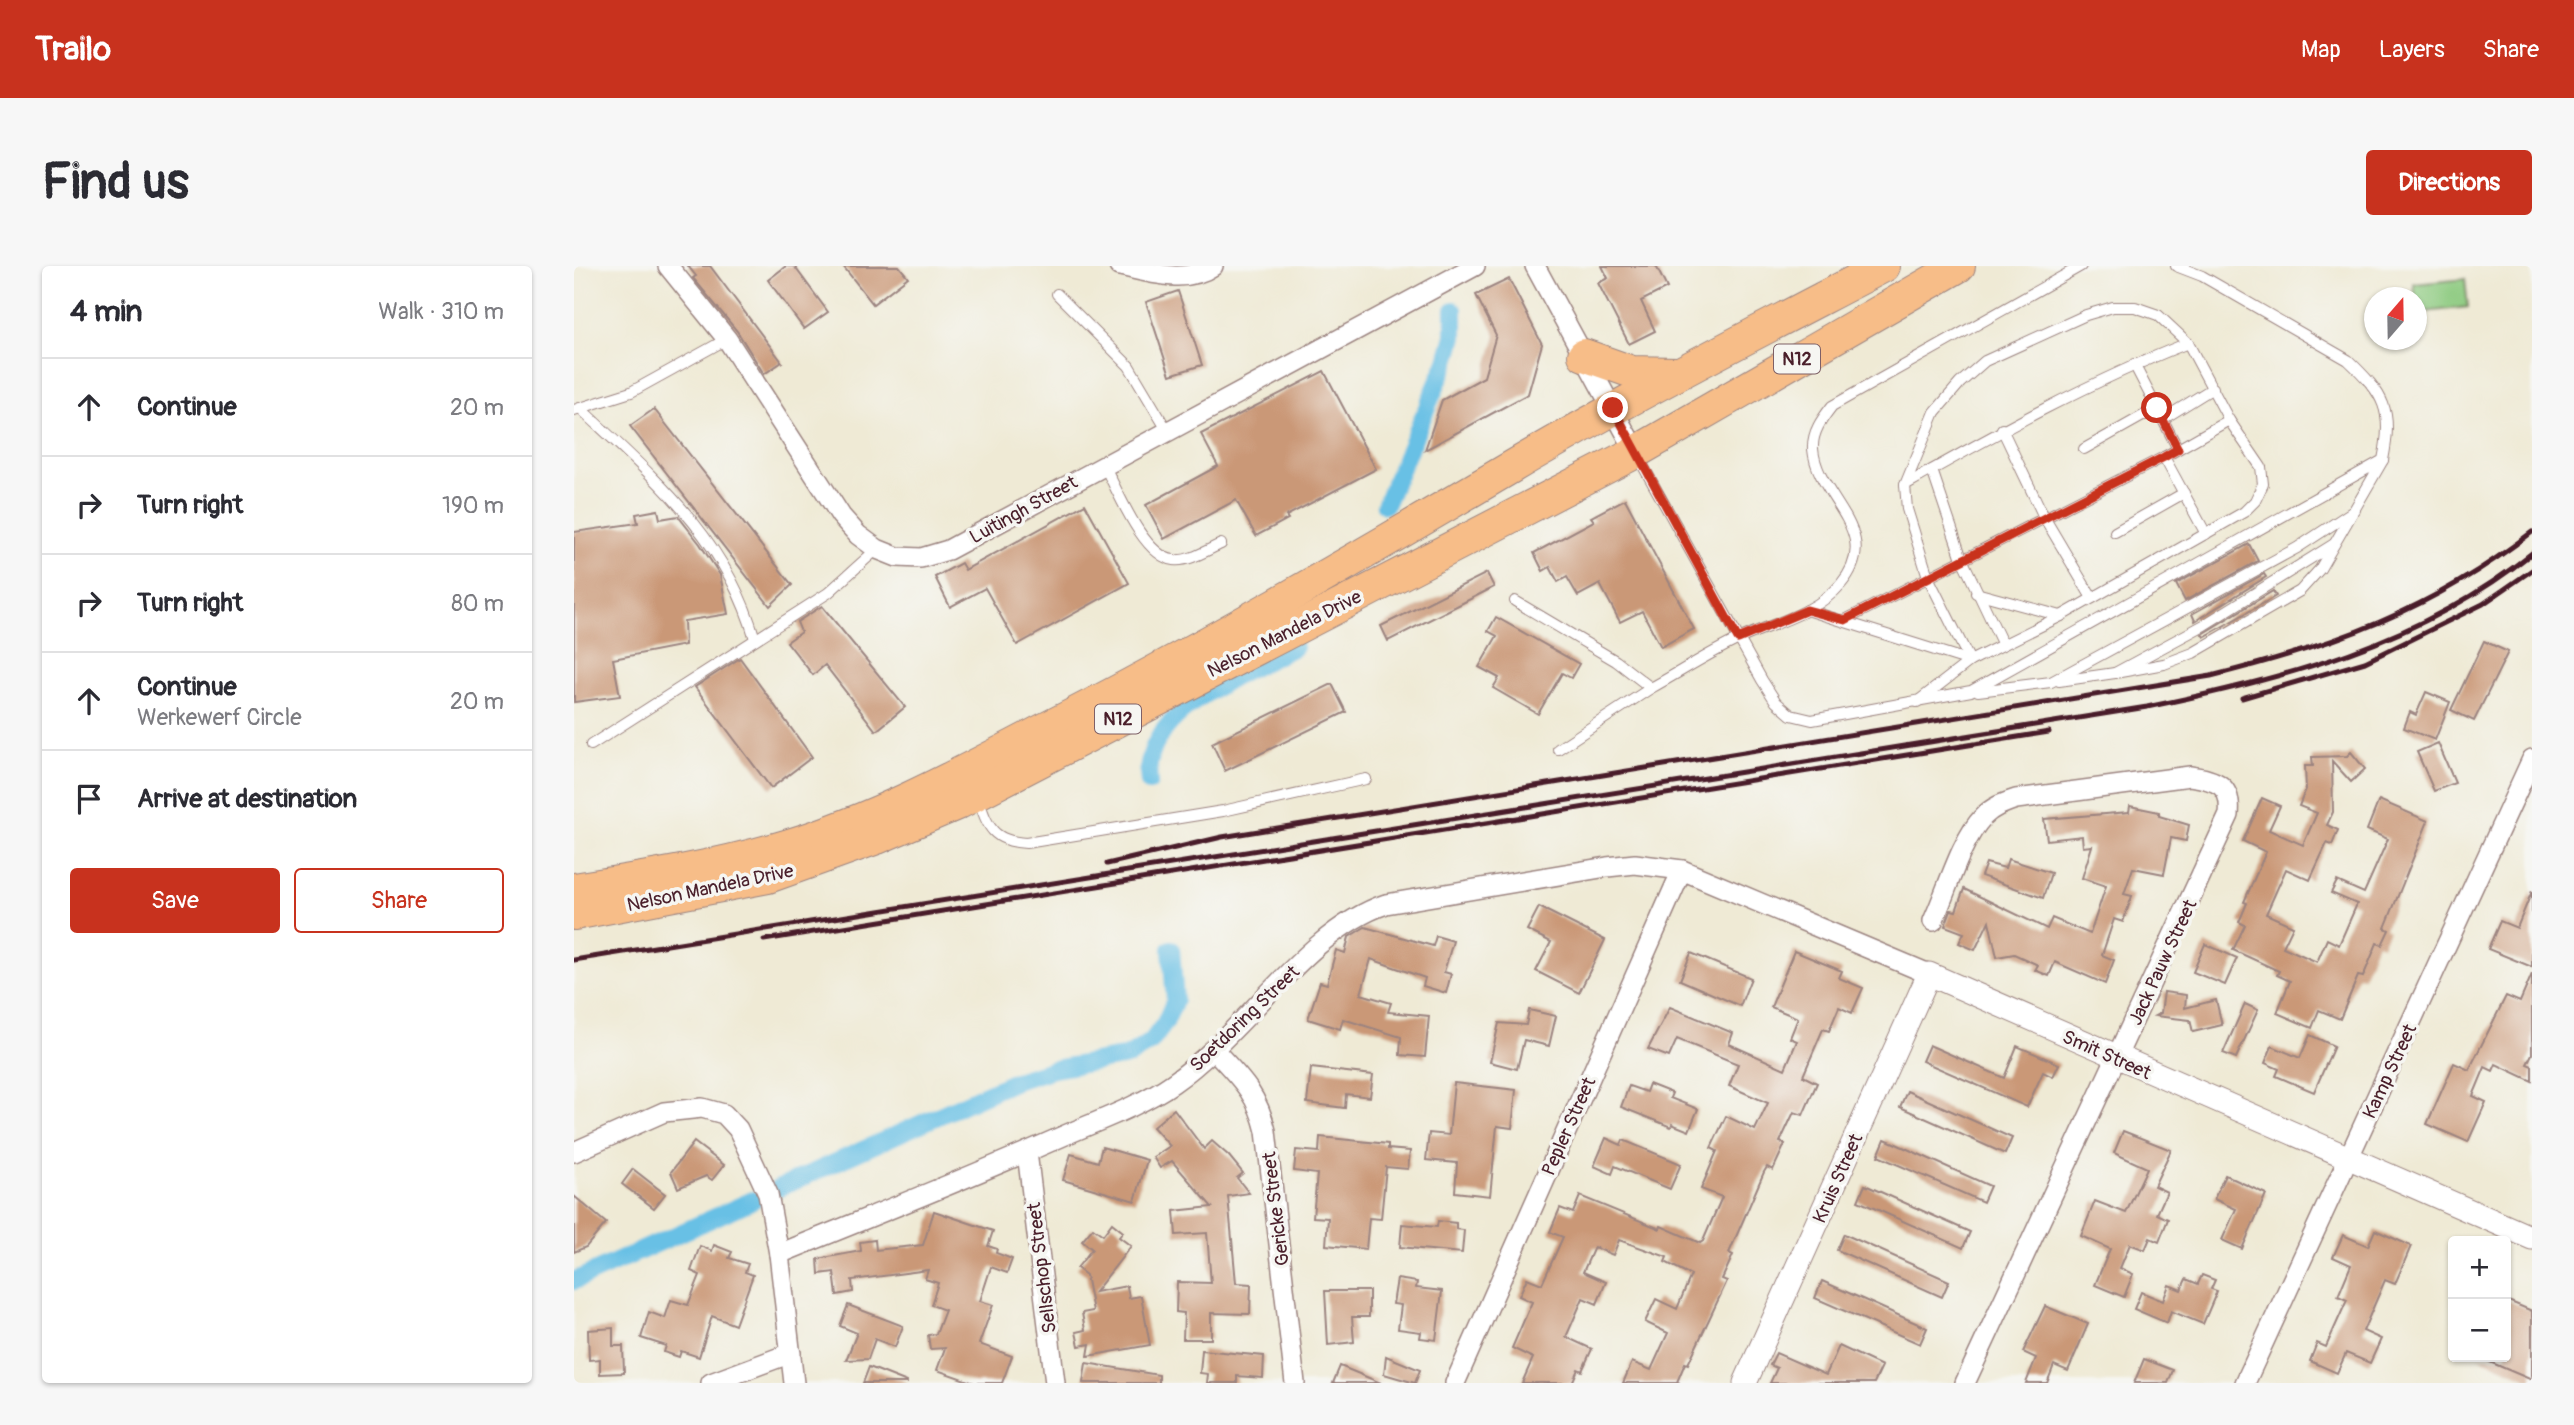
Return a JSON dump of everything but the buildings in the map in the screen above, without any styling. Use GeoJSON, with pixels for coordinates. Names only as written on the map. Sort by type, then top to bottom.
{"type":"FeatureCollection","features":[{"type":"Feature","properties":{"kind":"highway","name":"Nelson Mandela Drive"},"geometry":{"type":"LineString","coordinates":[[574,889],[634,880],[792,845],[870,815],[959,774],[1157,672],[1320,581],[1613,408],[1884,266]]}},
{"type":"Feature","properties":{"kind":"highway","name":"Nelson Mandela Drive"},"geometry":{"type":"LineString","coordinates":[[574,914],[768,877],[877,838],[976,794],[1636,452],[1959,266]]}},
{"type":"Feature","properties":{"kind":"highway"},"geometry":{"type":"LineString","coordinates":[[1584,355],[1632,372],[1680,373]]}},
{"type":"Feature","properties":{"kind":"street","name":"Luitingh Street"},"geometry":{"type":"LineString","coordinates":[[668,266],[727,339],[841,516],[877,549],[897,557],[920,558],[948,550],[1475,266]]}},
{"type":"Feature","properties":{"kind":"street"},"geometry":{"type":"LineString","coordinates":[[1119,266],[1180,277],[1201,274],[1213,266]]}},
{"type":"Feature","properties":{"kind":"street"},"geometry":{"type":"LineString","coordinates":[[1535,266],[1636,452]]}},
{"type":"Feature","properties":{"kind":"street","name":"Kamp Street"},"geometry":{"type":"LineString","coordinates":[[2245,1383],[2532,759]]}},
{"type":"Feature","properties":{"kind":"street","name":"Jack Pauw Street"},"geometry":{"type":"LineString","coordinates":[[1933,921],[1973,831],[1983,816],[1997,806],[2016,799],[2190,776],[2209,779],[2224,787],[2231,799],[2229,815],[2118,1059],[1965,1383]]}},
{"type":"Feature","properties":{"kind":"street","name":"Soetdoring Street"},"geometry":{"type":"LineString","coordinates":[[779,1254],[1027,1152],[1148,1098],[1215,1051],[1334,931],[1361,913],[1436,893],[1607,867],[1635,864],[1682,870]]}},
{"type":"Feature","properties":{"kind":"street","name":"Smit Street"},"geometry":{"type":"LineString","coordinates":[[1682,870],[1929,974],[2532,1238]]}},
{"type":"Feature","properties":{"kind":"street","name":"Pepler Street"},"geometry":{"type":"LineString","coordinates":[[1455,1383],[1682,870]]}},
{"type":"Feature","properties":{"kind":"street"},"geometry":{"type":"LineString","coordinates":[[574,880],[634,880]]}},
{"type":"Feature","properties":{"kind":"street","name":"Kruis Street"},"geometry":{"type":"LineString","coordinates":[[1745,1383],[1929,974]]}},
{"type":"Feature","properties":{"kind":"street","name":"Gericke Street"},"geometry":{"type":"LineString","coordinates":[[1215,1051],[1252,1091],[1263,1119],[1295,1383]]}},
{"type":"Feature","properties":{"kind":"street"},"geometry":{"type":"LineString","coordinates":[[574,1152],[664,1112],[702,1108],[724,1114],[738,1129],[768,1194],[779,1254],[794,1383]]}},
{"type":"Feature","properties":{"kind":"street","name":"Sellschop Street"},"geometry":{"type":"LineString","coordinates":[[1027,1152],[1055,1383]]}},
{"type":"Feature","properties":{"kind":"street"},"geometry":{"type":"LineString","coordinates":[[711,1383],[791,1353]]}},
{"type":"Feature","properties":{"kind":"lane"},"geometry":{"type":"LineString","coordinates":[[1558,749],[1651,688],[1738,639],[1807,610],[1840,586],[1853,567],[1856,542],[1850,523],[1819,471],[1813,448],[1817,426],[1832,406],[2081,266]]}},
{"type":"Feature","properties":{"kind":"lane"},"geometry":{"type":"LineString","coordinates":[[1636,452],[1738,639],[1776,702],[1791,715],[1812,720],[1836,718],[1971,691],[2051,682],[2164,664],[2225,637],[2300,591],[2320,569],[2383,460],[2389,428],[2384,403],[2368,379],[2348,360],[2202,276],[2176,266]]}},
{"type":"Feature","properties":{"kind":"lane"},"geometry":{"type":"LineString","coordinates":[[1057,294],[1129,366],[1167,430]]}},
{"type":"Feature","properties":{"kind":"lane"},"geometry":{"type":"LineString","coordinates":[[1916,703],[1970,661],[2061,616],[2244,512],[2255,501],[2263,484],[2261,467],[2229,419],[2188,343],[2158,315],[2135,307],[2113,307],[2086,315],[1984,361],[1959,383],[1935,411],[1905,485],[1907,509],[1928,577],[1970,661]]}},
{"type":"Feature","properties":{"kind":"lane"},"geometry":{"type":"LineString","coordinates":[[727,339],[631,392],[577,409],[675,499],[704,533],[745,605],[754,639]]}},
{"type":"Feature","properties":{"kind":"lane"},"geometry":{"type":"LineString","coordinates":[[1905,485],[2002,429],[2134,364],[2188,343]]}},
{"type":"Feature","properties":{"kind":"lane"},"geometry":{"type":"LineString","coordinates":[[2134,364],[2178,449]]}},
{"type":"Feature","properties":{"kind":"lane"},"geometry":{"type":"LineString","coordinates":[[2163,419],[2213,388]]}},
{"type":"Feature","properties":{"kind":"lane"},"geometry":{"type":"LineString","coordinates":[[2084,449],[2157,408]]}},
{"type":"Feature","properties":{"kind":"lane"},"geometry":{"type":"LineString","coordinates":[[1845,620],[2164,457],[2229,419]]}},
{"type":"Feature","properties":{"kind":"lane"},"geometry":{"type":"LineString","coordinates":[[2002,429],[2044,517],[2092,598]]}},
{"type":"Feature","properties":{"kind":"lane"},"geometry":{"type":"LineString","coordinates":[[2164,457],[2206,534]]}},
{"type":"Feature","properties":{"kind":"lane"},"geometry":{"type":"LineString","coordinates":[[1971,691],[2383,460]]}},
{"type":"Feature","properties":{"kind":"lane"},"geometry":{"type":"LineString","coordinates":[[1104,464],[1143,539],[1156,553],[1173,560],[1191,557],[1220,544]]}},
{"type":"Feature","properties":{"kind":"lane"},"geometry":{"type":"LineString","coordinates":[[1932,470],[1962,559],[2002,643]]}},
{"type":"Feature","properties":{"kind":"lane"},"geometry":{"type":"LineString","coordinates":[[2115,532],[2183,493]]}},
{"type":"Feature","properties":{"kind":"lane"},"geometry":{"type":"LineString","coordinates":[[2051,682],[2297,548],[2355,510]]}},
{"type":"Feature","properties":{"kind":"lane"},"geometry":{"type":"LineString","coordinates":[[2115,673],[2301,568],[2337,542]]}},
{"type":"Feature","properties":{"kind":"lane"},"geometry":{"type":"LineString","coordinates":[[591,745],[828,593],[877,549]]}},
{"type":"Feature","properties":{"kind":"lane"},"geometry":{"type":"LineString","coordinates":[[1976,593],[2061,616]]}},
{"type":"Feature","properties":{"kind":"lane"},"geometry":{"type":"LineString","coordinates":[[1515,601],[1616,661],[1651,688]]}},
{"type":"Feature","properties":{"kind":"lane"},"geometry":{"type":"LineString","coordinates":[[1807,610],[1970,661]]}},
{"type":"Feature","properties":{"kind":"lane"},"geometry":{"type":"LineString","coordinates":[[976,794],[986,823],[995,834],[1009,842],[1026,843],[1223,811],[1366,779]]}},
{"type":"Feature","properties":{"kind":"green space"},"geometry":{"type":"Polygon","coordinates":[[[2465,279],[2468,307],[2427,312],[2427,287],[2414,287],[2414,284],[2465,279]]]}},
{"type":"Feature","properties":{"kind":"waterway"},"geometry":{"type":"LineString","coordinates":[[1385,505],[1447,361],[1454,336],[1454,310]]}},
{"type":"Feature","properties":{"kind":"waterway"},"geometry":{"type":"LineString","coordinates":[[1149,782],[1150,757],[1160,735],[1177,716],[1224,683],[1294,647]]}},
{"type":"Feature","properties":{"kind":"waterway"},"geometry":{"type":"LineString","coordinates":[[779,1188],[1015,1081],[1054,1069],[1128,1056],[1151,1042],[1165,1023],[1175,1000],[1171,949]]}},
{"type":"Feature","properties":{"kind":"waterway"},"geometry":{"type":"LineString","coordinates":[[574,1281],[753,1200]]}},
{"type":"Feature","properties":{"kind":"railway"},"geometry":{"type":"LineString","coordinates":[[1107,864],[1222,837],[2211,676],[2299,652],[2380,622],[2457,583],[2532,532]]}},
{"type":"Feature","properties":{"kind":"railway"},"geometry":{"type":"LineString","coordinates":[[574,960],[2147,707],[2300,670],[2398,634],[2489,584],[2532,553]]}},
{"type":"Feature","properties":{"kind":"railway"},"geometry":{"type":"LineString","coordinates":[[2242,698],[2365,662],[2483,604],[2532,570]]}},
{"type":"Feature","properties":{"kind":"railway"},"geometry":{"type":"LineString","coordinates":[[764,940],[2049,732]]}},
{"type":"Feature","properties":{"kind":"route"},"geometry":{"type":"LineString","coordinates":[[1613,408],[1738,639],[1807,610],[1845,620],[2164,457],[2178,449],[2157,408]]}}]}
